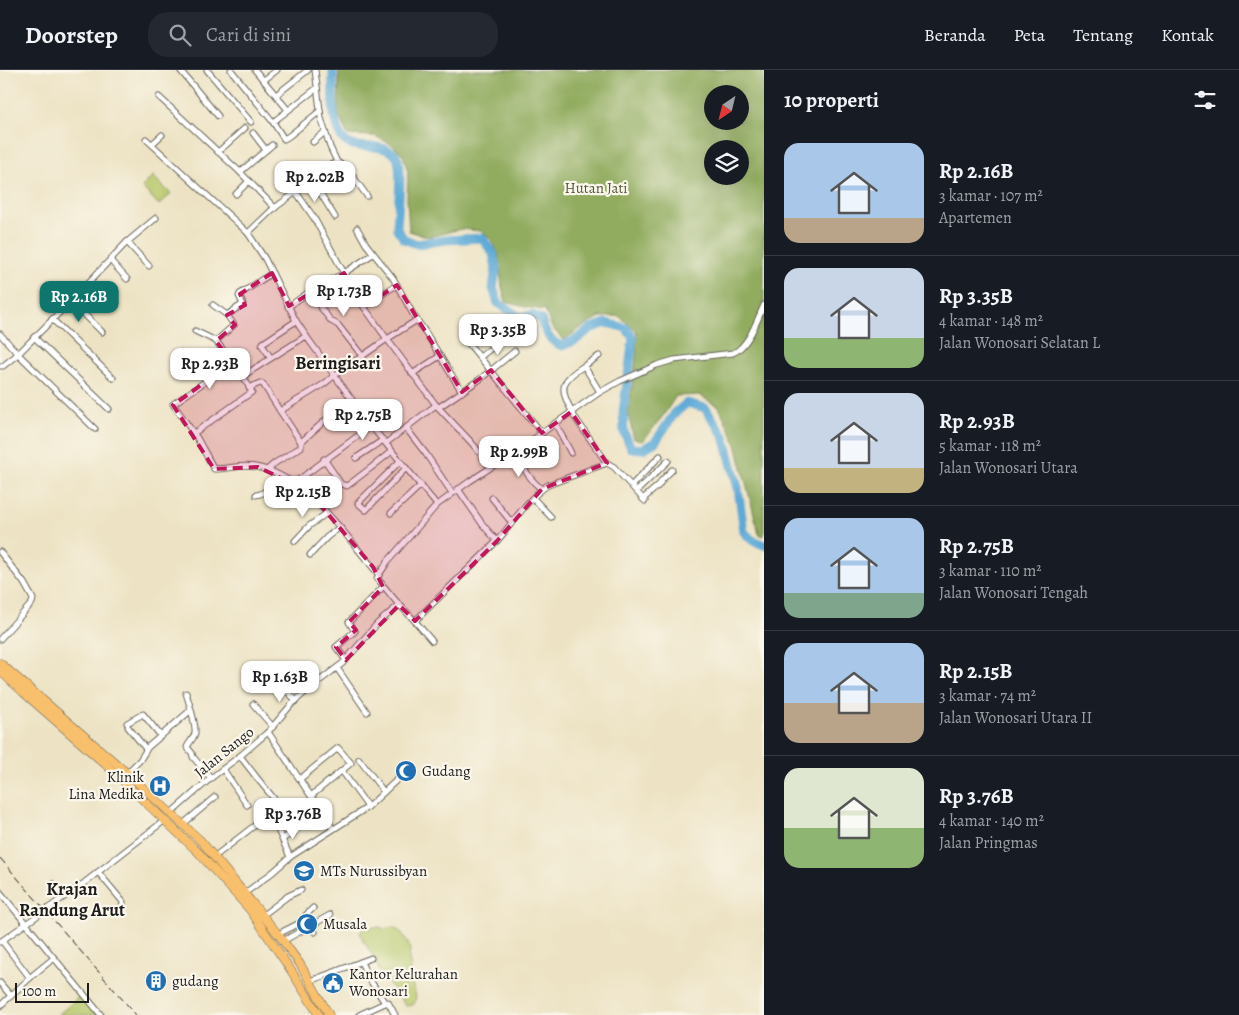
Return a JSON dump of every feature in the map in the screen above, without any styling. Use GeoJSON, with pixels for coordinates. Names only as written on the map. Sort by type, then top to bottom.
{"type":"FeatureCollection","features":[{"type":"Feature","properties":{"kind":"highway"},"geometry":{"type":"LineString","coordinates":[[0,663],[127,773],[168,817],[250,910],[319,1015]]}},
{"type":"Feature","properties":{"kind":"highway"},"geometry":{"type":"LineString","coordinates":[[0,671],[168,817],[182,825],[201,841],[278,934],[300,964],[329,1015]]}},
{"type":"Feature","properties":{"kind":"street"},"geometry":{"type":"LineString","coordinates":[[180,70],[218,116]]}},
{"type":"Feature","properties":{"kind":"street"},"geometry":{"type":"LineString","coordinates":[[231,70],[284,138],[320,112]]}},
{"type":"Feature","properties":{"kind":"street"},"geometry":{"type":"LineString","coordinates":[[255,70],[288,110]]}},
{"type":"Feature","properties":{"kind":"street"},"geometry":{"type":"LineString","coordinates":[[264,80],[277,70]]}},
{"type":"Feature","properties":{"kind":"street"},"geometry":{"type":"LineString","coordinates":[[276,94],[308,70]]}},
{"type":"Feature","properties":{"kind":"street"},"geometry":{"type":"LineString","coordinates":[[315,70],[320,112],[330,147],[337,162],[345,167],[367,196]]}},
{"type":"Feature","properties":{"kind":"street"},"geometry":{"type":"LineString","coordinates":[[211,71],[251,122]]}},
{"type":"Feature","properties":{"kind":"street"},"geometry":{"type":"LineString","coordinates":[[273,122],[317,88]]}},
{"type":"Feature","properties":{"kind":"street"},"geometry":{"type":"LineString","coordinates":[[159,97],[276,208]]}},
{"type":"Feature","properties":{"kind":"street"},"geometry":{"type":"LineString","coordinates":[[218,152],[245,128]]}},
{"type":"Feature","properties":{"kind":"street"},"geometry":{"type":"LineString","coordinates":[[313,142],[325,132]]}},
{"type":"Feature","properties":{"kind":"street"},"geometry":{"type":"LineString","coordinates":[[253,133],[266,150]]}},
{"type":"Feature","properties":{"kind":"street"},"geometry":{"type":"LineString","coordinates":[[152,144],[162,135]]}},
{"type":"Feature","properties":{"kind":"street"},"geometry":{"type":"LineString","coordinates":[[146,138],[248,234],[265,259],[288,307],[306,336],[371,426],[437,505]]}},
{"type":"Feature","properties":{"kind":"street"},"geometry":{"type":"LineString","coordinates":[[240,172],[272,145]]}},
{"type":"Feature","properties":{"kind":"street"},"geometry":{"type":"LineString","coordinates":[[248,234],[311,178],[337,162]]}},
{"type":"Feature","properties":{"kind":"street"},"geometry":{"type":"LineString","coordinates":[[311,178],[335,217]]}},
{"type":"Feature","properties":{"kind":"street"},"geometry":{"type":"LineString","coordinates":[[236,194],[249,181]]}},
{"type":"Feature","properties":{"kind":"street"},"geometry":{"type":"LineString","coordinates":[[296,192],[314,218],[364,307],[412,374],[491,467]]}},
{"type":"Feature","properties":{"kind":"street"},"geometry":{"type":"LineString","coordinates":[[1,365],[18,354],[127,242],[156,218]]}},
{"type":"Feature","properties":{"kind":"street"},"geometry":{"type":"LineString","coordinates":[[357,228],[373,254],[397,285],[462,392]]}},
{"type":"Feature","properties":{"kind":"street"},"geometry":{"type":"LineString","coordinates":[[127,242],[149,266]]}},
{"type":"Feature","properties":{"kind":"street"},"geometry":{"type":"LineString","coordinates":[[288,307],[309,292],[344,273],[373,254]]}},
{"type":"Feature","properties":{"kind":"street"},"geometry":{"type":"LineString","coordinates":[[110,260],[127,279]]}},
{"type":"Feature","properties":{"kind":"street"},"geometry":{"type":"LineString","coordinates":[[227,316],[244,304],[239,296],[240,294],[272,273]]}},
{"type":"Feature","properties":{"kind":"street"},"geometry":{"type":"LineString","coordinates":[[364,307],[397,285]]}},
{"type":"Feature","properties":{"kind":"street"},"geometry":{"type":"LineString","coordinates":[[309,292],[331,321],[338,325],[363,357]]}},
{"type":"Feature","properties":{"kind":"street"},"geometry":{"type":"LineString","coordinates":[[71,301],[102,332]]}},
{"type":"Feature","properties":{"kind":"street"},"geometry":{"type":"LineString","coordinates":[[213,305],[227,316],[234,325],[216,341]]}},
{"type":"Feature","properties":{"kind":"street"},"geometry":{"type":"LineString","coordinates":[[378,577],[388,561],[437,505],[452,493],[515,452],[571,411],[620,381],[674,360],[733,353],[739,350],[750,335],[764,305]]}},
{"type":"Feature","properties":{"kind":"street"},"geometry":{"type":"LineString","coordinates":[[52,319],[113,378]]}},
{"type":"Feature","properties":{"kind":"street"},"geometry":{"type":"LineString","coordinates":[[280,411],[324,384],[417,320]]}},
{"type":"Feature","properties":{"kind":"street"},"geometry":{"type":"LineString","coordinates":[[271,358],[262,345],[263,343],[296,321]]}},
{"type":"Feature","properties":{"kind":"street"},"geometry":{"type":"LineString","coordinates":[[485,326],[468,342],[542,433]]}},
{"type":"Feature","properties":{"kind":"street"},"geometry":{"type":"LineString","coordinates":[[194,433],[252,393],[243,376],[216,341],[195,330]]}},
{"type":"Feature","properties":{"kind":"street"},"geometry":{"type":"LineString","coordinates":[[0,334],[95,429]]}},
{"type":"Feature","properties":{"kind":"street"},"geometry":{"type":"LineString","coordinates":[[243,376],[306,336]]}},
{"type":"Feature","properties":{"kind":"street"},"geometry":{"type":"LineString","coordinates":[[34,337],[109,409]]}},
{"type":"Feature","properties":{"kind":"street"},"geometry":{"type":"LineString","coordinates":[[480,357],[503,339]]}},
{"type":"Feature","properties":{"kind":"street"},"geometry":{"type":"LineString","coordinates":[[0,344],[6,340]]}},
{"type":"Feature","properties":{"kind":"street"},"geometry":{"type":"LineString","coordinates":[[356,458],[462,392],[515,351]]}},
{"type":"Feature","properties":{"kind":"street"},"geometry":{"type":"LineString","coordinates":[[412,374],[440,356]]}},
{"type":"Feature","properties":{"kind":"street"},"geometry":{"type":"LineString","coordinates":[[599,356],[570,376],[565,382],[566,400],[571,411],[608,463],[632,485],[644,500],[672,470]]}},
{"type":"Feature","properties":{"kind":"street"},"geometry":{"type":"LineString","coordinates":[[232,362],[174,402],[173,405],[194,433],[214,468],[252,467],[267,470],[293,484],[314,500],[340,527],[378,577],[383,587],[432,641]]}},
{"type":"Feature","properties":{"kind":"street"},"geometry":{"type":"LineString","coordinates":[[584,366],[600,392]]}},
{"type":"Feature","properties":{"kind":"street"},"geometry":{"type":"LineString","coordinates":[[249,388],[260,383],[263,384],[301,442]]}},
{"type":"Feature","properties":{"kind":"street"},"geometry":{"type":"LineString","coordinates":[[267,470],[301,446],[301,442],[329,417],[352,401]]}},
{"type":"Feature","properties":{"kind":"street"},"geometry":{"type":"LineString","coordinates":[[555,423],[571,453]]}},
{"type":"Feature","properties":{"kind":"street"},"geometry":{"type":"LineString","coordinates":[[293,484],[371,426]]}},
{"type":"Feature","properties":{"kind":"street"},"geometry":{"type":"LineString","coordinates":[[406,428],[452,493]]}},
{"type":"Feature","properties":{"kind":"street"},"geometry":{"type":"LineString","coordinates":[[324,460],[341,484],[347,486],[392,450]]}},
{"type":"Feature","properties":{"kind":"street"},"geometry":{"type":"LineString","coordinates":[[515,452],[531,478],[542,489]]}},
{"type":"Feature","properties":{"kind":"street"},"geometry":{"type":"LineString","coordinates":[[632,485],[660,456]]}},
{"type":"Feature","properties":{"kind":"street"},"geometry":{"type":"LineString","coordinates":[[637,491],[668,460]]}},
{"type":"Feature","properties":{"kind":"street"},"geometry":{"type":"LineString","coordinates":[[400,461],[358,502],[359,504],[366,510],[406,468]]}},
{"type":"Feature","properties":{"kind":"street"},"geometry":{"type":"LineString","coordinates":[[415,621],[497,541],[542,489],[555,482],[608,463]]}},
{"type":"Feature","properties":{"kind":"street"},"geometry":{"type":"LineString","coordinates":[[659,469],[667,475]]}},
{"type":"Feature","properties":{"kind":"street"},"geometry":{"type":"LineString","coordinates":[[256,496],[266,491],[278,475]]}},
{"type":"Feature","properties":{"kind":"street"},"geometry":{"type":"LineString","coordinates":[[392,513],[421,485]]}},
{"type":"Feature","properties":{"kind":"street"},"geometry":{"type":"LineString","coordinates":[[458,489],[497,541]]}},
{"type":"Feature","properties":{"kind":"street"},"geometry":{"type":"LineString","coordinates":[[492,498],[512,522]]}},
{"type":"Feature","properties":{"kind":"street"},"geometry":{"type":"LineString","coordinates":[[533,498],[551,516]]}},
{"type":"Feature","properties":{"kind":"street"},"geometry":{"type":"LineString","coordinates":[[295,541],[309,526],[327,513]]}},
{"type":"Feature","properties":{"kind":"street"},"geometry":{"type":"LineString","coordinates":[[310,555],[326,537],[340,527]]}},
{"type":"Feature","properties":{"kind":"street"},"geometry":{"type":"LineString","coordinates":[[0,552],[24,583],[33,599],[32,603],[0,639]]}},
{"type":"Feature","properties":{"kind":"street"},"geometry":{"type":"LineString","coordinates":[[346,660],[336,646],[354,631],[355,629],[349,622],[383,587]]}},
{"type":"Feature","properties":{"kind":"street","name":"Jalan Sango"},"geometry":{"type":"LineString","coordinates":[[1,942],[64,898],[168,817],[211,778],[268,732],[296,701],[346,660],[378,624],[399,606]]}},
{"type":"Feature","properties":{"kind":"street"},"geometry":{"type":"LineString","coordinates":[[337,668],[367,712]]}},
{"type":"Feature","properties":{"kind":"street"},"geometry":{"type":"LineString","coordinates":[[280,687],[296,701]]}},
{"type":"Feature","properties":{"kind":"street"},"geometry":{"type":"LineString","coordinates":[[186,693],[195,734],[187,747],[211,778]]}},
{"type":"Feature","properties":{"kind":"street"},"geometry":{"type":"LineString","coordinates":[[253,704],[273,727]]}},
{"type":"Feature","properties":{"kind":"street"},"geometry":{"type":"LineString","coordinates":[[127,773],[140,760],[146,749],[191,710]]}},
{"type":"Feature","properties":{"kind":"street"},"geometry":{"type":"LineString","coordinates":[[146,749],[128,725],[143,714],[160,736]]}},
{"type":"Feature","properties":{"kind":"street"},"geometry":{"type":"LineString","coordinates":[[268,732],[332,829]]}},
{"type":"Feature","properties":{"kind":"street"},"geometry":{"type":"LineString","coordinates":[[300,779],[338,748],[351,763],[310,796]]}},
{"type":"Feature","properties":{"kind":"street"},"geometry":{"type":"LineString","coordinates":[[240,756],[280,806],[293,833],[282,839]]}},
{"type":"Feature","properties":{"kind":"street"},"geometry":{"type":"LineString","coordinates":[[359,759],[384,792]]}},
{"type":"Feature","properties":{"kind":"street"},"geometry":{"type":"LineString","coordinates":[[223,769],[247,805]]}},
{"type":"Feature","properties":{"kind":"street"},"geometry":{"type":"LineString","coordinates":[[342,771],[368,807]]}},
{"type":"Feature","properties":{"kind":"street"},"geometry":{"type":"LineString","coordinates":[[245,893],[290,857],[368,807],[401,776]]}},
{"type":"Feature","properties":{"kind":"street"},"geometry":{"type":"LineString","coordinates":[[182,825],[215,797]]}},
{"type":"Feature","properties":{"kind":"street"},"geometry":{"type":"LineString","coordinates":[[214,857],[254,826]]}},
{"type":"Feature","properties":{"kind":"street"},"geometry":{"type":"LineString","coordinates":[[278,830],[290,857]]}},
{"type":"Feature","properties":{"kind":"street"},"geometry":{"type":"LineString","coordinates":[[98,872],[123,902],[116,913]]}},
{"type":"Feature","properties":{"kind":"street"},"geometry":{"type":"LineString","coordinates":[[53,884],[64,898]]}},
{"type":"Feature","properties":{"kind":"street"},"geometry":{"type":"LineString","coordinates":[[263,915],[288,896],[301,890]]}},
{"type":"Feature","properties":{"kind":"street"},"geometry":{"type":"LineString","coordinates":[[0,893],[101,1015]]}},
{"type":"Feature","properties":{"kind":"street"},"geometry":{"type":"LineString","coordinates":[[313,908],[306,914],[315,932]]}},
{"type":"Feature","properties":{"kind":"street"},"geometry":{"type":"LineString","coordinates":[[283,942],[330,915]]}},
{"type":"Feature","properties":{"kind":"street"},"geometry":{"type":"LineString","coordinates":[[278,934],[308,919]]}},
{"type":"Feature","properties":{"kind":"street"},"geometry":{"type":"LineString","coordinates":[[1,942],[30,978]]}},
{"type":"Feature","properties":{"kind":"street"},"geometry":{"type":"LineString","coordinates":[[0,1006],[54,958]]}},
{"type":"Feature","properties":{"kind":"street"},"geometry":{"type":"LineString","coordinates":[[310,981],[370,958]]}},
{"type":"Feature","properties":{"kind":"street"},"geometry":{"type":"LineString","coordinates":[[361,962],[368,977],[385,1003],[388,1002],[395,1015]]}},
{"type":"Feature","properties":{"kind":"street"},"geometry":{"type":"LineString","coordinates":[[0,983],[11,996]]}},
{"type":"Feature","properties":{"kind":"street"},"geometry":{"type":"LineString","coordinates":[[359,1015],[385,1003]]}},
{"type":"Feature","properties":{"kind":"highlighted area"},"geometry":{"type":"Polygon","coordinates":[[[272,273],[289,306],[344,273],[364,307],[397,285],[462,392],[491,370],[542,433],[571,412],[607,463],[542,489],[497,541],[415,621],[399,605],[346,660],[336,647],[356,630],[349,622],[383,587],[373,567],[322,507],[293,484],[258,467],[214,469],[173,405],[232,363],[216,341],[235,325],[227,315],[245,305],[240,294],[272,273]]]}},
{"type":"Feature","properties":{"kind":"green space","name":"Hutan Jati"},"geometry":{"type":"Polygon","coordinates":[[[339,70],[764,70],[764,536],[759,534],[736,444],[719,407],[699,395],[676,396],[643,441],[634,439],[628,414],[636,359],[637,332],[619,316],[600,317],[564,340],[552,328],[545,310],[506,302],[498,254],[492,241],[481,231],[461,229],[428,237],[409,231],[408,172],[403,155],[391,144],[375,136],[348,135],[338,115],[339,70]]]}},
{"type":"Feature","properties":{"kind":"green space"},"geometry":{"type":"Polygon","coordinates":[[[153,176],[171,194],[159,205],[142,187],[153,176]]]}},
{"type":"Feature","properties":{"kind":"green space"},"geometry":{"type":"Polygon","coordinates":[[[379,927],[384,929],[393,927],[402,933],[407,941],[410,949],[409,960],[411,964],[409,980],[416,996],[413,1005],[406,1006],[380,972],[360,933],[364,928],[379,927]]]}},
{"type":"Feature","properties":{"kind":"green space"},"geometry":{"type":"Polygon","coordinates":[[[81,995],[98,1015],[58,1015],[81,995]]]}},
{"type":"Feature","properties":{"kind":"waterway"},"geometry":{"type":"LineString","coordinates":[[333,70],[333,110],[338,130],[342,137],[354,146],[384,148],[396,156],[400,170],[397,229],[404,239],[417,244],[482,238],[493,253],[496,268],[493,288],[498,303],[520,317],[532,315],[541,319],[548,336],[557,344],[562,346],[576,340],[590,329],[606,323],[626,328],[633,338],[623,412],[624,432],[631,448],[643,449],[655,442],[675,413],[687,403],[705,408],[724,436],[738,488],[744,532],[752,540],[764,545]]}},
{"type":"Feature","properties":{"kind":"railway"},"geometry":{"type":"LineString","coordinates":[[0,858],[136,1015]]}},
{"type":"Feature","properties":{"kind":"place","name":"Gudang"},"geometry":{"type":"Point","coordinates":[406,771]}},
{"type":"Feature","properties":{"kind":"place","name":"Klinik Lina Medika"},"geometry":{"type":"Point","coordinates":[160,786]}},
{"type":"Feature","properties":{"kind":"place","name":"MTs Nurussibyan"},"geometry":{"type":"Point","coordinates":[304,871]}},
{"type":"Feature","properties":{"kind":"place","name":"Musala"},"geometry":{"type":"Point","coordinates":[307,924]}},
{"type":"Feature","properties":{"kind":"place","name":"gudang"},"geometry":{"type":"Point","coordinates":[156,981]}},
{"type":"Feature","properties":{"kind":"place","name":"Kantor Kelurahan Wonosari"},"geometry":{"type":"Point","coordinates":[333,983]}},
{"type":"Feature","properties":{"kind":"district","name":"Beringisari"},"geometry":{"type":"Point","coordinates":[338,363]}},
{"type":"Feature","properties":{"kind":"district","name":"Krajan Randung Arut"},"geometry":{"type":"Point","coordinates":[72,900]}}]}
